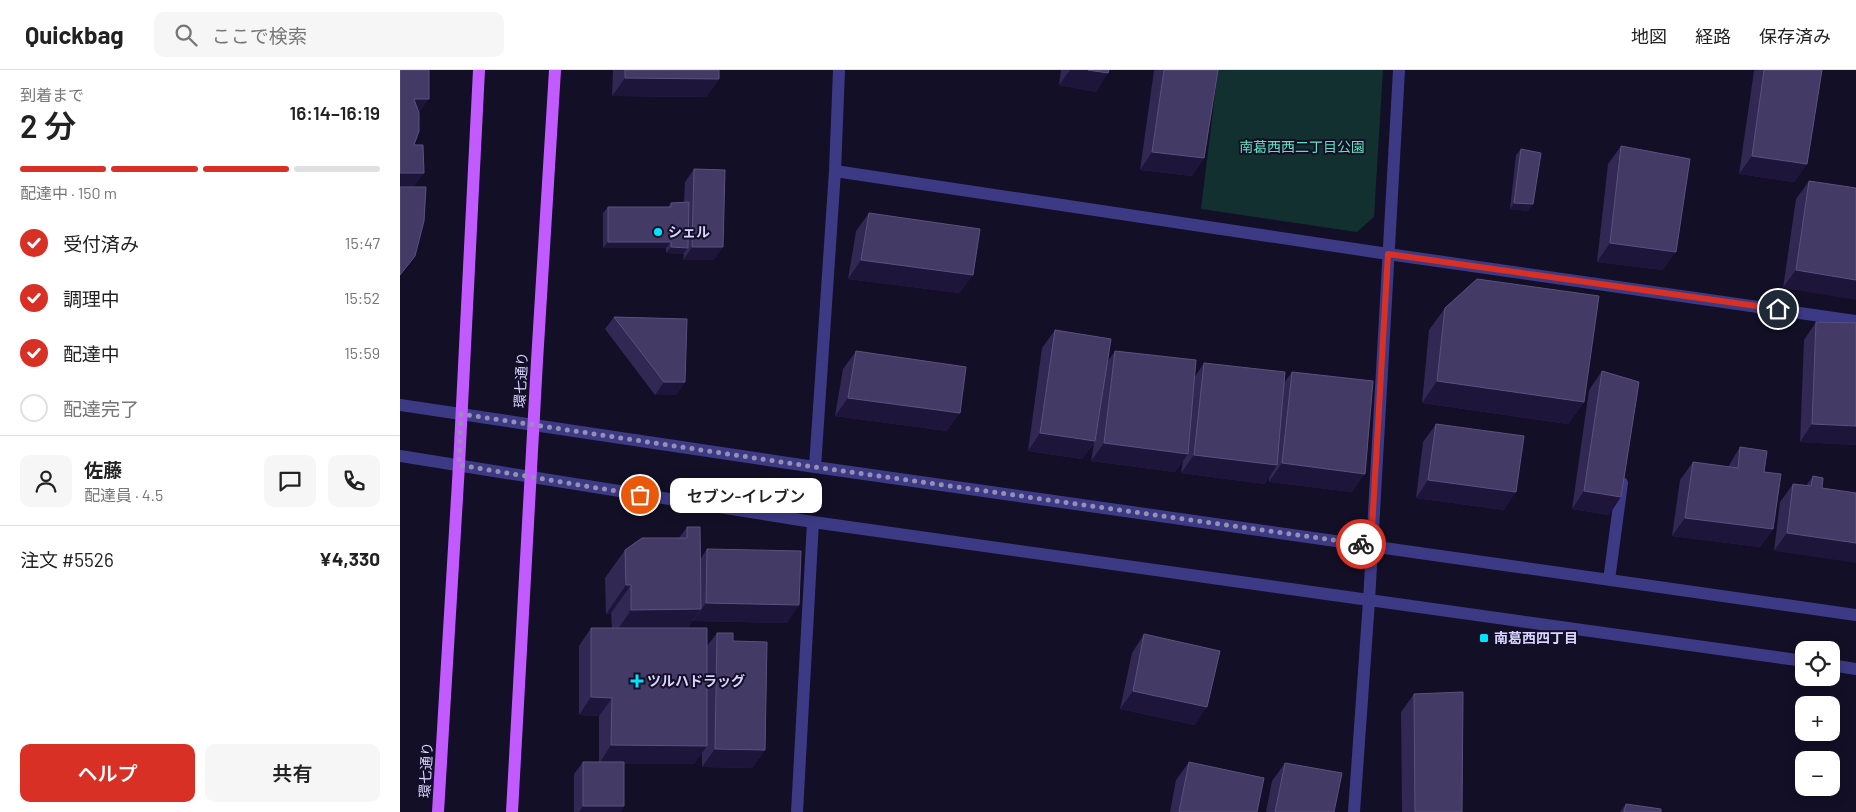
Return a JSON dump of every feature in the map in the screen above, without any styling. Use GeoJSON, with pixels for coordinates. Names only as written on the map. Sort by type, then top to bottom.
{"type":"FeatureCollection","features":[{"type":"Feature","properties":{"kind":"main road","name":"環七通り"},"geometry":{"type":"LineString","coordinates":[[438,812],[459,465],[479,70]]}},
{"type":"Feature","properties":{"kind":"main road","name":"環七通り"},"geometry":{"type":"LineString","coordinates":[[512,812],[555,70]]}},
{"type":"Feature","properties":{"kind":"street"},"geometry":{"type":"LineString","coordinates":[[815,467],[835,171],[839,70]]}},
{"type":"Feature","properties":{"kind":"street"},"geometry":{"type":"LineString","coordinates":[[1354,812],[1369,601],[1399,70]]}},
{"type":"Feature","properties":{"kind":"street"},"geometry":{"type":"LineString","coordinates":[[835,171],[1388,254],[1856,320]]}},
{"type":"Feature","properties":{"kind":"street"},"geometry":{"type":"LineString","coordinates":[[400,405],[815,467],[1371,545],[1856,616]]}},
{"type":"Feature","properties":{"kind":"street"},"geometry":{"type":"LineString","coordinates":[[400,456],[813,522],[1795,660]]}},
{"type":"Feature","properties":{"kind":"street"},"geometry":{"type":"LineString","coordinates":[[1609,580],[1623,473]]}},
{"type":"Feature","properties":{"kind":"street"},"geometry":{"type":"LineString","coordinates":[[797,812],[813,522]]}},
{"type":"Feature","properties":{"kind":"street"},"geometry":{"type":"LineString","coordinates":[[1840,666],[1856,669]]}},
{"type":"Feature","properties":{"kind":"green space","name":"南葛西西二丁目公園"},"geometry":{"type":"Polygon","coordinates":[[[1218,70],[1383,70],[1374,217],[1357,232],[1201,209],[1218,70]]]}},
{"type":"Feature","properties":{"kind":"building"},"geometry":{"type":"Polygon","coordinates":[[[400,70],[429,70],[429,99],[414,99],[419,113],[419,131],[414,145],[423,145],[424,173],[400,173],[400,70]]]}},
{"type":"Feature","properties":{"kind":"building"},"geometry":{"type":"Polygon","coordinates":[[[625,70],[719,70],[719,79],[625,78],[625,70]]]}},
{"type":"Feature","properties":{"kind":"building"},"geometry":{"type":"Polygon","coordinates":[[[1088,70],[1109,70],[1108,73],[1088,70]]]}},
{"type":"Feature","properties":{"kind":"building"},"geometry":{"type":"Polygon","coordinates":[[[1164,70],[1218,70],[1204,158],[1152,152],[1164,70]]]}},
{"type":"Feature","properties":{"kind":"building"},"geometry":{"type":"Polygon","coordinates":[[[1764,70],[1822,70],[1807,164],[1752,156],[1764,70]]]}},
{"type":"Feature","properties":{"kind":"building"},"geometry":{"type":"Polygon","coordinates":[[[1621,146],[1690,159],[1676,252],[1610,243],[1621,146]]]}},
{"type":"Feature","properties":{"kind":"building"},"geometry":{"type":"Polygon","coordinates":[[[1521,149],[1541,153],[1533,204],[1514,203],[1521,149]]]}},
{"type":"Feature","properties":{"kind":"building"},"geometry":{"type":"Polygon","coordinates":[[[694,169],[725,170],[723,247],[692,247],[694,169]]]}},
{"type":"Feature","properties":{"kind":"building"},"geometry":{"type":"Polygon","coordinates":[[[1809,181],[1856,188],[1856,280],[1796,270],[1809,181]]]}},
{"type":"Feature","properties":{"kind":"building"},"geometry":{"type":"Polygon","coordinates":[[[400,187],[426,187],[424,221],[415,256],[400,275],[400,187]]]}},
{"type":"Feature","properties":{"kind":"building"},"geometry":{"type":"Polygon","coordinates":[[[689,202],[688,248],[671,247],[671,242],[608,242],[608,207],[671,207],[671,203],[689,202]]]}},
{"type":"Feature","properties":{"kind":"building"},"geometry":{"type":"Polygon","coordinates":[[[869,213],[980,229],[973,275],[861,260],[869,213]]]}},
{"type":"Feature","properties":{"kind":"building"},"geometry":{"type":"Polygon","coordinates":[[[1477,279],[1599,296],[1584,402],[1437,381],[1445,308],[1477,279]]]}},
{"type":"Feature","properties":{"kind":"building"},"geometry":{"type":"Polygon","coordinates":[[[614,317],[687,319],[685,382],[664,382],[614,317]]]}},
{"type":"Feature","properties":{"kind":"building"},"geometry":{"type":"Polygon","coordinates":[[[1816,322],[1856,323],[1856,426],[1812,424],[1816,322]]]}},
{"type":"Feature","properties":{"kind":"building"},"geometry":{"type":"Polygon","coordinates":[[[1055,330],[1111,339],[1095,441],[1040,433],[1055,330]]]}},
{"type":"Feature","properties":{"kind":"building"},"geometry":{"type":"Polygon","coordinates":[[[856,351],[966,367],[960,413],[848,398],[856,351]]]}},
{"type":"Feature","properties":{"kind":"building"},"geometry":{"type":"Polygon","coordinates":[[[1115,351],[1196,360],[1188,454],[1104,443],[1115,351]]]}},
{"type":"Feature","properties":{"kind":"building"},"geometry":{"type":"Polygon","coordinates":[[[1204,363],[1285,372],[1277,465],[1194,455],[1204,363]]]}},
{"type":"Feature","properties":{"kind":"building"},"geometry":{"type":"Polygon","coordinates":[[[1602,371],[1639,382],[1621,497],[1584,491],[1602,371]]]}},
{"type":"Feature","properties":{"kind":"building"},"geometry":{"type":"Polygon","coordinates":[[[1292,372],[1373,381],[1365,474],[1282,463],[1292,372]]]}},
{"type":"Feature","properties":{"kind":"building"},"geometry":{"type":"Polygon","coordinates":[[[1436,424],[1524,436],[1516,492],[1428,480],[1436,424]]]}},
{"type":"Feature","properties":{"kind":"building"},"geometry":{"type":"Polygon","coordinates":[[[1740,447],[1767,451],[1764,472],[1781,474],[1773,529],[1685,518],[1693,462],[1738,468],[1740,447]]]}},
{"type":"Feature","properties":{"kind":"building"},"geometry":{"type":"Polygon","coordinates":[[[1813,476],[1823,478],[1822,488],[1856,493],[1856,543],[1787,533],[1793,484],[1811,486],[1813,476]]]}},
{"type":"Feature","properties":{"kind":"building"},"geometry":{"type":"Polygon","coordinates":[[[687,527],[700,527],[701,609],[631,610],[631,585],[626,585],[625,550],[642,538],[687,538],[687,527]]]}},
{"type":"Feature","properties":{"kind":"building"},"geometry":{"type":"Polygon","coordinates":[[[707,549],[801,551],[799,605],[706,603],[707,549]]]}},
{"type":"Feature","properties":{"kind":"building","name":"ツルハドラッグ"},"geometry":{"type":"Polygon","coordinates":[[[591,628],[707,628],[707,746],[611,745],[612,698],[591,697],[591,628]]]}},
{"type":"Feature","properties":{"kind":"building"},"geometry":{"type":"Polygon","coordinates":[[[717,633],[733,633],[733,641],[767,642],[765,750],[715,749],[717,633]]]}},
{"type":"Feature","properties":{"kind":"building"},"geometry":{"type":"Polygon","coordinates":[[[1144,634],[1220,651],[1207,707],[1133,691],[1144,634]]]}},
{"type":"Feature","properties":{"kind":"building"},"geometry":{"type":"Polygon","coordinates":[[[1463,692],[1462,812],[1415,812],[1414,694],[1463,692]]]}},
{"type":"Feature","properties":{"kind":"building"},"geometry":{"type":"Polygon","coordinates":[[[583,762],[624,762],[624,806],[583,806],[583,762]]]}},
{"type":"Feature","properties":{"kind":"building"},"geometry":{"type":"Polygon","coordinates":[[[1189,762],[1264,778],[1257,812],[1179,812],[1189,762]]]}},
{"type":"Feature","properties":{"kind":"building"},"geometry":{"type":"Polygon","coordinates":[[[1285,763],[1342,773],[1334,812],[1275,812],[1285,763]]]}},
{"type":"Feature","properties":{"kind":"building"},"geometry":{"type":"Polygon","coordinates":[[[1626,804],[1661,809],[1661,812],[1624,812],[1626,804]]]}},
{"type":"Feature","properties":{"kind":"way so far"},"geometry":{"type":"LineString","coordinates":[[640,495],[459,465],[461,414],[815,467],[1361,544]]}},
{"type":"Feature","properties":{"kind":"place","name":"シェル"},"geometry":{"type":"Point","coordinates":[658,232]}},
{"type":"Feature","properties":{"kind":"place","name":"セブン-イレブン"},"geometry":{"type":"Point","coordinates":[640,495]}},
{"type":"Feature","properties":{"kind":"place","name":"南葛西四丁目"},"geometry":{"type":"Point","coordinates":[1484,638]}},
{"type":"Feature","properties":{"kind":"place","name":"ツルハドラッグ"},"geometry":{"type":"Point","coordinates":[637,681]}},
{"type":"Feature","properties":{"kind":"route"},"geometry":{"type":"LineString","coordinates":[[1361,544],[1371,545],[1388,254],[1778,309]]}}]}
